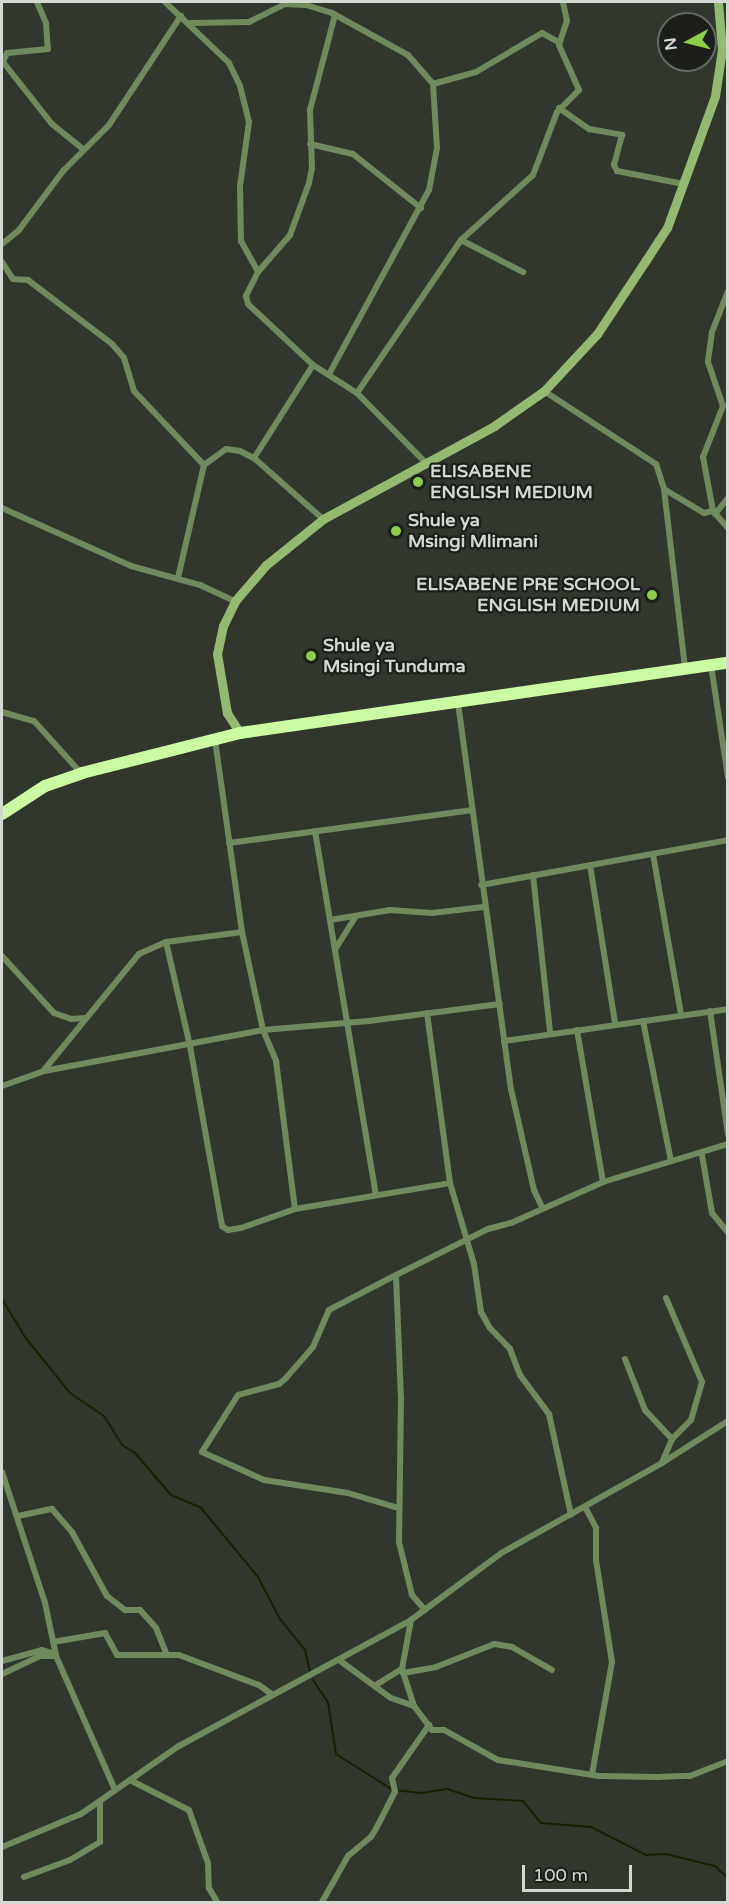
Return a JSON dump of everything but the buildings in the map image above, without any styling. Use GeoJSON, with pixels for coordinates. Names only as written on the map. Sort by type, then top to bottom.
{"type":"FeatureCollection","features":[{"type":"Feature","properties":{"kind":"highway"},"geometry":{"type":"LineString","coordinates":[[2,814],[45,786],[82,773],[240,733],[728,663]]}},
{"type":"Feature","properties":{"kind":"street"},"geometry":{"type":"LineString","coordinates":[[37,2],[46,22],[48,49],[7,53],[2,59],[27,98],[52,124],[83,149]]}},
{"type":"Feature","properties":{"kind":"street"},"geometry":{"type":"LineString","coordinates":[[165,2],[190,22],[229,63],[240,86],[249,122],[240,186],[241,241],[258,272]]}},
{"type":"Feature","properties":{"kind":"street"},"geometry":{"type":"LineString","coordinates":[[558,42],[567,21],[563,2]]}},
{"type":"Feature","properties":{"kind":"street"},"geometry":{"type":"LineString","coordinates":[[240,733],[227,713],[217,654],[223,626],[235,601],[266,565],[323,519],[494,426],[544,391],[597,334],[667,228],[716,96],[722,49],[718,2]]}},
{"type":"Feature","properties":{"kind":"street"},"geometry":{"type":"LineString","coordinates":[[190,22],[249,22],[285,4],[306,5],[335,15],[408,55],[433,84],[437,148],[434,173],[421,208],[329,374]]}},
{"type":"Feature","properties":{"kind":"street"},"geometry":{"type":"LineString","coordinates":[[335,15],[310,110],[312,168],[296,222],[279,250],[258,272],[246,296],[248,304],[313,365],[357,393],[426,463]]}},
{"type":"Feature","properties":{"kind":"street"},"geometry":{"type":"LineString","coordinates":[[2,244],[19,230],[83,149],[109,125],[182,16]]}},
{"type":"Feature","properties":{"kind":"street"},"geometry":{"type":"LineString","coordinates":[[357,393],[461,240],[533,176],[559,108],[580,86],[558,42],[542,33],[484,68],[433,84]]}},
{"type":"Feature","properties":{"kind":"street"},"geometry":{"type":"LineString","coordinates":[[559,108],[590,129],[622,135],[615,165],[617,171],[685,184]]}},
{"type":"Feature","properties":{"kind":"street"},"geometry":{"type":"LineString","coordinates":[[310,144],[360,159],[421,208]]}},
{"type":"Feature","properties":{"kind":"street"},"geometry":{"type":"LineString","coordinates":[[461,240],[523,272]]}},
{"type":"Feature","properties":{"kind":"street"},"geometry":{"type":"LineString","coordinates":[[2,262],[13,279],[28,280],[112,344],[124,358],[134,391],[204,465]]}},
{"type":"Feature","properties":{"kind":"street"},"geometry":{"type":"LineString","coordinates":[[728,291],[720,307],[708,362],[723,406],[703,457],[714,512],[728,528]]}},
{"type":"Feature","properties":{"kind":"street"},"geometry":{"type":"LineString","coordinates":[[720,307],[728,310]]}},
{"type":"Feature","properties":{"kind":"street"},"geometry":{"type":"LineString","coordinates":[[254,458],[313,365]]}},
{"type":"Feature","properties":{"kind":"street"},"geometry":{"type":"LineString","coordinates":[[544,391],[651,458],[664,489],[685,669]]}},
{"type":"Feature","properties":{"kind":"street"},"geometry":{"type":"LineString","coordinates":[[178,579],[204,465],[226,448],[254,458],[323,519]]}},
{"type":"Feature","properties":{"kind":"street"},"geometry":{"type":"LineString","coordinates":[[664,489],[705,513],[714,512],[728,498]]}},
{"type":"Feature","properties":{"kind":"street"},"geometry":{"type":"LineString","coordinates":[[2,508],[131,566],[178,579],[235,601]]}},
{"type":"Feature","properties":{"kind":"street"},"geometry":{"type":"LineString","coordinates":[[711,665],[728,778]]}},
{"type":"Feature","properties":{"kind":"street"},"geometry":{"type":"LineString","coordinates":[[458,703],[484,907],[517,1122],[534,1190],[542,1207]]}},
{"type":"Feature","properties":{"kind":"street"},"geometry":{"type":"LineString","coordinates":[[2,712],[34,721],[82,773]]}},
{"type":"Feature","properties":{"kind":"street"},"geometry":{"type":"LineString","coordinates":[[215,740],[242,932],[263,1030],[273,1047],[279,1076],[295,1209]]}},
{"type":"Feature","properties":{"kind":"street"},"geometry":{"type":"LineString","coordinates":[[230,843],[473,810]]}},
{"type":"Feature","properties":{"kind":"street"},"geometry":{"type":"LineString","coordinates":[[315,831],[376,1194]]}},
{"type":"Feature","properties":{"kind":"street"},"geometry":{"type":"LineString","coordinates":[[481,885],[728,840]]}},
{"type":"Feature","properties":{"kind":"street"},"geometry":{"type":"LineString","coordinates":[[653,854],[681,1015]]}},
{"type":"Feature","properties":{"kind":"street"},"geometry":{"type":"LineString","coordinates":[[590,865],[615,1023]]}},
{"type":"Feature","properties":{"kind":"street"},"geometry":{"type":"LineString","coordinates":[[533,875],[550,1032]]}},
{"type":"Feature","properties":{"kind":"street"},"geometry":{"type":"LineString","coordinates":[[330,920],[390,910],[432,913],[484,907]]}},
{"type":"Feature","properties":{"kind":"street"},"geometry":{"type":"LineString","coordinates":[[335,948],[356,917]]}},
{"type":"Feature","properties":{"kind":"street"},"geometry":{"type":"LineString","coordinates":[[44,1071],[139,954],[166,942],[242,932]]}},
{"type":"Feature","properties":{"kind":"street"},"geometry":{"type":"LineString","coordinates":[[166,942],[190,1046],[222,1226],[228,1230],[241,1228],[295,1209],[339,1204],[376,1194],[450,1183]]}},
{"type":"Feature","properties":{"kind":"street"},"geometry":{"type":"LineString","coordinates":[[2,956],[54,1013],[71,1019],[85,1018]]}},
{"type":"Feature","properties":{"kind":"street"},"geometry":{"type":"LineString","coordinates":[[2,1086],[44,1071],[190,1046],[263,1030],[347,1024],[500,1004]]}},
{"type":"Feature","properties":{"kind":"street"},"geometry":{"type":"LineString","coordinates":[[504,1041],[550,1032],[728,1008]]}},
{"type":"Feature","properties":{"kind":"street"},"geometry":{"type":"LineString","coordinates":[[711,1011],[728,1135]]}},
{"type":"Feature","properties":{"kind":"street"},"geometry":{"type":"LineString","coordinates":[[427,1012],[450,1183],[468,1238],[484,1320],[510,1349],[520,1375],[552,1421],[571,1515]]}},
{"type":"Feature","properties":{"kind":"street"},"geometry":{"type":"LineString","coordinates":[[643,1021],[671,1161]]}},
{"type":"Feature","properties":{"kind":"street"},"geometry":{"type":"LineString","coordinates":[[577,1030],[603,1182]]}},
{"type":"Feature","properties":{"kind":"street"},"geometry":{"type":"LineString","coordinates":[[398,1508],[348,1493],[264,1480],[202,1452],[238,1395],[279,1384],[286,1378],[313,1347],[329,1310],[396,1275],[444,1254],[468,1238],[542,1207],[559,1204],[603,1182],[671,1161],[702,1155],[728,1144]]}},
{"type":"Feature","properties":{"kind":"street"},"geometry":{"type":"LineString","coordinates":[[702,1155],[712,1213],[728,1233]]}},
{"type":"Feature","properties":{"kind":"street"},"geometry":{"type":"LineString","coordinates":[[396,1275],[402,1400],[398,1508],[403,1565],[412,1595],[425,1610]]}},
{"type":"Feature","properties":{"kind":"street"},"geometry":{"type":"LineString","coordinates":[[662,1463],[672,1439],[691,1420],[702,1382],[666,1298]]}},
{"type":"Feature","properties":{"kind":"street"},"geometry":{"type":"LineString","coordinates":[[625,1359],[645,1410],[672,1439]]}},
{"type":"Feature","properties":{"kind":"street"},"geometry":{"type":"LineString","coordinates":[[2,1847],[69,1820],[100,1803],[179,1746],[411,1620],[503,1552],[585,1507],[599,1495],[662,1463],[728,1421]]}},
{"type":"Feature","properties":{"kind":"street"},"geometry":{"type":"LineString","coordinates":[[2,1472],[18,1516],[53,1641],[54,1654],[115,1790]]}},
{"type":"Feature","properties":{"kind":"street"},"geometry":{"type":"LineString","coordinates":[[585,1507],[596,1528],[596,1560],[612,1662],[592,1774]]}},
{"type":"Feature","properties":{"kind":"street"},"geometry":{"type":"LineString","coordinates":[[18,1516],[52,1509],[72,1532],[107,1596],[125,1610],[140,1610],[156,1628],[166,1653]]}},
{"type":"Feature","properties":{"kind":"street"},"geometry":{"type":"LineString","coordinates":[[411,1620],[403,1671],[414,1706],[432,1730],[444,1730],[498,1760],[592,1774],[690,1776],[728,1761]]}},
{"type":"Feature","properties":{"kind":"street"},"geometry":{"type":"LineString","coordinates":[[53,1641],[105,1633],[114,1651],[122,1656],[166,1653],[259,1684],[273,1695]]}},
{"type":"Feature","properties":{"kind":"street"},"geometry":{"type":"LineString","coordinates":[[376,1685],[403,1671],[436,1666],[494,1644],[512,1647],[552,1670]]}},
{"type":"Feature","properties":{"kind":"street"},"geometry":{"type":"LineString","coordinates":[[2,1661],[42,1650],[54,1654]]}},
{"type":"Feature","properties":{"kind":"street"},"geometry":{"type":"LineString","coordinates":[[2,1674],[54,1654]]}},
{"type":"Feature","properties":{"kind":"street"},"geometry":{"type":"LineString","coordinates":[[339,1660],[391,1698],[414,1706]]}},
{"type":"Feature","properties":{"kind":"street"},"geometry":{"type":"LineString","coordinates":[[322,1902],[348,1856],[371,1837],[380,1823],[395,1792],[392,1778],[429,1725]]}},
{"type":"Feature","properties":{"kind":"street"},"geometry":{"type":"LineString","coordinates":[[130,1780],[189,1810],[208,1863],[209,1887],[217,1902]]}},
{"type":"Feature","properties":{"kind":"street"},"geometry":{"type":"LineString","coordinates":[[24,1877],[70,1860],[100,1842],[100,1803]]}},
{"type":"Feature","properties":{"kind":"waterway"},"geometry":{"type":"LineString","coordinates":[[2,1299],[25,1337],[70,1393],[104,1416],[122,1445],[135,1453],[171,1495],[201,1508],[258,1577],[280,1619],[305,1650],[310,1671]]}},
{"type":"Feature","properties":{"kind":"waterway"},"geometry":{"type":"LineString","coordinates":[[313,1680],[328,1702],[336,1754],[393,1790],[422,1793],[447,1789],[475,1798],[523,1801],[541,1823],[591,1827],[646,1855],[666,1854],[715,1866],[728,1878]]}},
{"type":"Feature","properties":{"kind":"place","name":"ELISABENE ENGLISH MEDIUM"},"geometry":{"type":"Point","coordinates":[418,482]}},
{"type":"Feature","properties":{"kind":"place","name":"Shule ya Msingi Mlimani"},"geometry":{"type":"Point","coordinates":[396,531]}},
{"type":"Feature","properties":{"kind":"place","name":"ELISABENE PRE SCHOOL ENGLISH MEDIUM"},"geometry":{"type":"Point","coordinates":[652,595]}},
{"type":"Feature","properties":{"kind":"place","name":"Shule ya Msingi Tunduma"},"geometry":{"type":"Point","coordinates":[311,656]}}]}
